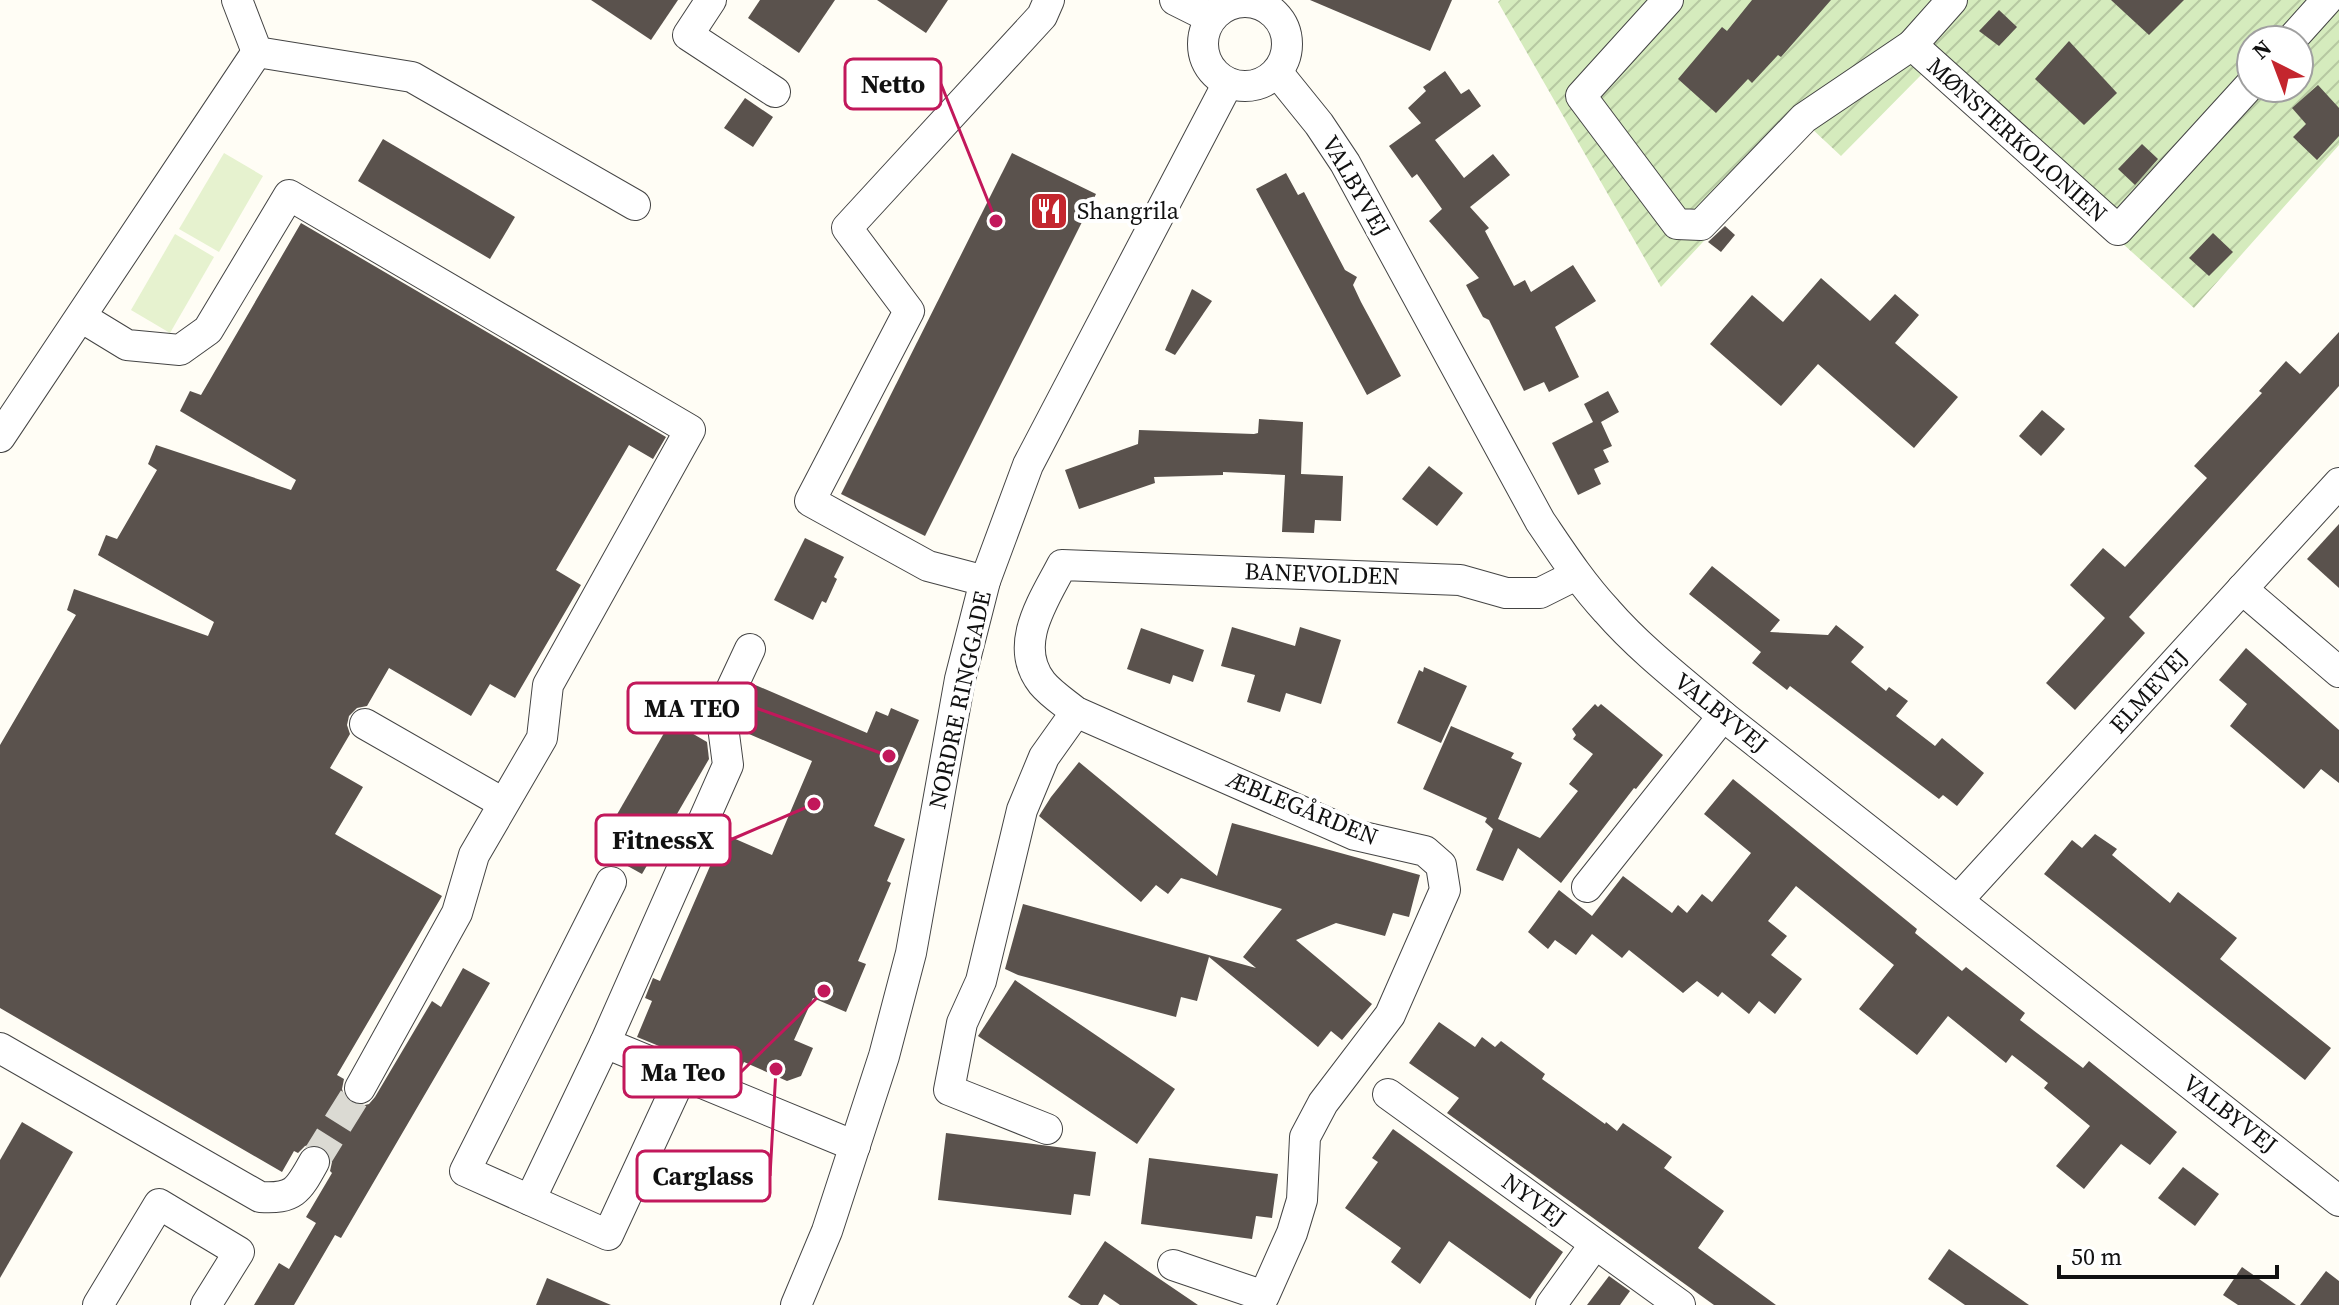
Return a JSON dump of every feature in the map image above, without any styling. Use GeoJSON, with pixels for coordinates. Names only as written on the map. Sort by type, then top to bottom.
{"type":"FeatureCollection","features":[{"type":"Feature","properties":{"kind":"street"},"geometry":{"type":"LineString","coordinates":[[237,0],[257,52]]}},
{"type":"Feature","properties":{"kind":"street"},"geometry":{"type":"LineString","coordinates":[[711,0],[688,35],[775,92]]}},
{"type":"Feature","properties":{"kind":"street"},"geometry":{"type":"LineString","coordinates":[[985,581],[928,566],[810,501],[909,311],[847,228],[1042,16],[1049,0]]}},
{"type":"Feature","properties":{"kind":"street"},"geometry":{"type":"LineString","coordinates":[[1175,0],[1211,18]]}},
{"type":"Feature","properties":{"kind":"street","name":"MØNSTERKOLONIEN"},"geometry":{"type":"LineString","coordinates":[[1668,0],[1581,96],[1677,224],[1701,225],[1804,118],[1912,45],[1952,0]]}},
{"type":"Feature","properties":{"kind":"street"},"geometry":{"type":"LineString","coordinates":[[2305,24],[2327,0]]}},
{"type":"Feature","properties":{"kind":"street"},"geometry":{"type":"LineString","coordinates":[[1267,3],[1287,36],[1286,55],[1277,72],[1254,85],[1228,83],[1209,67],[1204,55],[1205,30],[1211,18],[1232,4],[1267,3]]}},
{"type":"Feature","properties":{"kind":"street","name":"MØNSTERKOLONIEN"},"geometry":{"type":"LineString","coordinates":[[1912,45],[2118,230],[2235,102]]}},
{"type":"Feature","properties":{"kind":"street"},"geometry":{"type":"LineString","coordinates":[[257,52],[412,77],[635,205]]}},
{"type":"Feature","properties":{"kind":"street"},"geometry":{"type":"LineString","coordinates":[[0,437],[257,52]]}},
{"type":"Feature","properties":{"kind":"street","name":"VALBYVEJ"},"geometry":{"type":"LineString","coordinates":[[1277,72],[1319,124],[1345,163],[1540,521],[1576,575],[1608,612],[1650,654],[1723,716],[2339,1201]]}},
{"type":"Feature","properties":{"kind":"street","name":"NORDRE RINGGADE"},"geometry":{"type":"LineString","coordinates":[[796,1305],[827,1231],[855,1146],[884,1056],[911,953],[960,679],[985,581],[1028,465],[1228,83]]}},
{"type":"Feature","properties":{"kind":"street"},"geometry":{"type":"LineString","coordinates":[[81,317],[127,345],[180,350],[208,330],[289,195],[690,430],[548,685],[542,738],[474,855],[457,913],[360,1088]]}},
{"type":"Feature","properties":{"kind":"street","name":"ELMEVEJ"},"geometry":{"type":"LineString","coordinates":[[1958,900],[2339,483]]}},
{"type":"Feature","properties":{"kind":"street","name":"BANEVOLDEN"},"geometry":{"type":"LineString","coordinates":[[1062,565],[1460,580],[1506,593],[1540,593],[1576,575]]}},
{"type":"Feature","properties":{"kind":"street","name":"ÆBLEGÅRDEN"},"geometry":{"type":"LineString","coordinates":[[1062,565],[1031,630],[1028,646],[1036,673],[1044,685],[1076,712],[1355,835],[1425,851],[1441,865],[1445,890],[1390,1015],[1323,1103],[1305,1137],[1302,1200],[1292,1233],[1264,1296],[1173,1265]]}},
{"type":"Feature","properties":{"kind":"street"},"geometry":{"type":"LineString","coordinates":[[2242,589],[2339,672]]}},
{"type":"Feature","properties":{"kind":"street"},"geometry":{"type":"LineString","coordinates":[[530,1200],[605,1043],[728,765],[721,711],[750,649]]}},
{"type":"Feature","properties":{"kind":"street"},"geometry":{"type":"LineString","coordinates":[[1047,1129],[949,1090],[962,1023],[981,981],[1022,810],[1044,757],[1076,712]]}},
{"type":"Feature","properties":{"kind":"street"},"geometry":{"type":"LineString","coordinates":[[1587,887],[1723,716]]}},
{"type":"Feature","properties":{"kind":"street"},"geometry":{"type":"LineString","coordinates":[[365,724],[503,803]]}},
{"type":"Feature","properties":{"kind":"street"},"geometry":{"type":"LineString","coordinates":[[611,882],[465,1171],[608,1235],[682,1075]]}},
{"type":"Feature","properties":{"kind":"street"},"geometry":{"type":"LineString","coordinates":[[605,1043],[855,1146]]}},
{"type":"Feature","properties":{"kind":"street"},"geometry":{"type":"LineString","coordinates":[[0,1048],[260,1197],[284,1198],[301,1186],[314,1162]]}},
{"type":"Feature","properties":{"kind":"street","name":"NYVEJ"},"geometry":{"type":"LineString","coordinates":[[1388,1094],[1680,1305]]}},
{"type":"Feature","properties":{"kind":"street"},"geometry":{"type":"LineString","coordinates":[[98,1305],[159,1204],[239,1252],[206,1305]]}},
{"type":"Feature","properties":{"kind":"street"},"geometry":{"type":"LineString","coordinates":[[1551,1305],[1595,1244]]}},
{"type":"Feature","properties":{"kind":"green space"},"geometry":{"type":"Polygon","coordinates":[[[1500,0],[2339,0],[2339,145],[2194,308],[1928,68],[1841,156],[1810,127],[1661,287],[1498,2],[1500,0]]]}},
{"type":"Feature","properties":{"kind":"green space"},"geometry":{"type":"Polygon","coordinates":[[[224,153],[263,176],[219,252],[179,229],[224,153]]]}},
{"type":"Feature","properties":{"kind":"green space"},"geometry":{"type":"Polygon","coordinates":[[[175,234],[214,257],[170,333],[131,310],[175,234]]]}},
{"type":"Feature","properties":{"kind":"building"},"geometry":{"type":"Polygon","coordinates":[[[591,0],[678,0],[651,40],[591,0]]]}},
{"type":"Feature","properties":{"kind":"building"},"geometry":{"type":"Polygon","coordinates":[[[760,0],[835,0],[799,53],[748,18],[760,0]]]}},
{"type":"Feature","properties":{"kind":"building"},"geometry":{"type":"Polygon","coordinates":[[[877,0],[948,0],[926,33],[877,0]]]}},
{"type":"Feature","properties":{"kind":"building"},"geometry":{"type":"Polygon","coordinates":[[[1310,0],[1452,0],[1430,51],[1310,0]]]}},
{"type":"Feature","properties":{"kind":"building"},"geometry":{"type":"Polygon","coordinates":[[[1752,0],[1831,0],[1781,57],[1778,55],[1752,83],[1748,79],[1716,113],[1678,79],[1722,27],[1727,31],[1752,0]]]}},
{"type":"Feature","properties":{"kind":"building"},"geometry":{"type":"Polygon","coordinates":[[[2111,0],[2184,0],[2149,35],[2111,0]]]}},
{"type":"Feature","properties":{"kind":"building"},"geometry":{"type":"Polygon","coordinates":[[[1999,10],[2017,27],[1999,46],[1979,31],[1999,10]]]}},
{"type":"Feature","properties":{"kind":"building"},"geometry":{"type":"Polygon","coordinates":[[[2069,41],[2117,93],[2084,125],[2035,79],[2069,41]]]}},
{"type":"Feature","properties":{"kind":"building"},"geometry":{"type":"Polygon","coordinates":[[[1445,71],[1461,94],[1469,89],[1481,106],[1435,140],[1464,178],[1493,154],[1510,175],[1470,207],[1489,228],[1485,231],[1514,286],[1525,280],[1531,292],[1573,265],[1596,301],[1555,327],[1579,377],[1549,392],[1544,382],[1524,391],[1489,320],[1483,317],[1466,285],[1479,278],[1429,221],[1442,209],[1417,174],[1412,178],[1389,146],[1421,123],[1408,108],[1426,91],[1423,87],[1445,71]]]}},
{"type":"Feature","properties":{"kind":"building"},"geometry":{"type":"Polygon","coordinates":[[[2318,85],[2339,108],[2339,136],[2317,160],[2293,137],[2306,124],[2292,108],[2297,104],[2315,104],[2315,88],[2318,85]]]}},
{"type":"Feature","properties":{"kind":"building"},"geometry":{"type":"Polygon","coordinates":[[[745,98],[773,117],[753,147],[724,128],[745,98]]]}},
{"type":"Feature","properties":{"kind":"building"},"geometry":{"type":"Polygon","coordinates":[[[383,139],[515,217],[490,259],[358,181],[383,139]]]}},
{"type":"Feature","properties":{"kind":"building"},"geometry":{"type":"Polygon","coordinates":[[[2142,144],[2158,159],[2135,185],[2118,169],[2142,144]]]}},
{"type":"Feature","properties":{"kind":"building"},"geometry":{"type":"Polygon","coordinates":[[[1012,153],[1096,194],[925,536],[841,494],[1012,153]]]}},
{"type":"Feature","properties":{"kind":"building"},"geometry":{"type":"Polygon","coordinates":[[[1286,173],[1298,195],[1304,192],[1345,270],[1357,277],[1353,285],[1401,376],[1367,395],[1256,189],[1286,173]]]}},
{"type":"Feature","properties":{"kind":"building"},"geometry":{"type":"Polygon","coordinates":[[[301,223],[666,437],[653,459],[629,445],[556,570],[581,585],[515,698],[490,684],[471,716],[389,668],[367,706],[357,708],[349,716],[347,725],[350,734],[330,768],[363,787],[335,834],[442,896],[337,1075],[344,1079],[342,1089],[345,1098],[352,1104],[369,1104],[432,1001],[441,1007],[463,968],[490,983],[341,1238],[335,1235],[294,1305],[254,1305],[279,1263],[289,1269],[316,1223],[306,1217],[332,1173],[330,1153],[314,1144],[305,1146],[298,1153],[294,1151],[282,1172],[0,1008],[0,745],[76,615],[67,610],[74,589],[208,636],[214,622],[98,555],[106,535],[117,539],[157,470],[148,464],[156,445],[291,490],[296,480],[180,411],[190,391],[201,395],[301,223]]]}},
{"type":"Feature","properties":{"kind":"building"},"geometry":{"type":"Polygon","coordinates":[[[1725,226],[1735,235],[1721,252],[1708,242],[1725,226]]]}},
{"type":"Feature","properties":{"kind":"building"},"geometry":{"type":"Polygon","coordinates":[[[2213,233],[2233,252],[2209,276],[2189,258],[2213,233]]]}},
{"type":"Feature","properties":{"kind":"building"},"geometry":{"type":"Polygon","coordinates":[[[1821,278],[1870,321],[1895,294],[1919,315],[1895,343],[1958,397],[1914,448],[1818,364],[1781,406],[1710,344],[1752,295],[1783,322],[1821,278]]]}},
{"type":"Feature","properties":{"kind":"building"},"geometry":{"type":"Polygon","coordinates":[[[1192,289],[1212,301],[1175,355],[1165,350],[1192,289]]]}},
{"type":"Feature","properties":{"kind":"building"},"geometry":{"type":"Polygon","coordinates":[[[2339,332],[2339,386],[2129,617],[2145,633],[2075,710],[2046,683],[2105,618],[2070,585],[2103,548],[2125,567],[2207,478],[2194,466],[2262,393],[2259,391],[2286,361],[2300,374],[2339,332]]]}},
{"type":"Feature","properties":{"kind":"building"},"geometry":{"type":"Polygon","coordinates":[[[1608,391],[1619,412],[1601,422],[1612,446],[1603,450],[1609,462],[1594,469],[1601,484],[1578,495],[1552,443],[1593,422],[1584,404],[1608,391]]]}},
{"type":"Feature","properties":{"kind":"building"},"geometry":{"type":"Polygon","coordinates":[[[2042,410],[2065,429],[2041,456],[2019,436],[2042,410]]]}},
{"type":"Feature","properties":{"kind":"building"},"geometry":{"type":"Polygon","coordinates":[[[1259,419],[1303,422],[1301,474],[1343,476],[1341,521],[1315,520],[1314,533],[1282,532],[1285,475],[1223,472],[1223,475],[1154,477],[1155,483],[1079,509],[1065,470],[1138,444],[1139,430],[1254,434],[1258,433],[1259,419]]]}},
{"type":"Feature","properties":{"kind":"building"},"geometry":{"type":"Polygon","coordinates":[[[1429,466],[1463,493],[1437,526],[1402,499],[1429,466]]]}},
{"type":"Feature","properties":{"kind":"building"},"geometry":{"type":"Polygon","coordinates":[[[2339,524],[2339,588],[2307,559],[2339,524]]]}},
{"type":"Feature","properties":{"kind":"building"},"geometry":{"type":"Polygon","coordinates":[[[805,538],[844,557],[826,603],[822,601],[813,620],[774,600],[805,538]]]}},
{"type":"Feature","properties":{"kind":"building"},"geometry":{"type":"Polygon","coordinates":[[[1712,566],[1780,620],[1770,632],[1828,635],[1836,625],[1864,647],[1851,662],[1886,691],[1889,687],[1908,701],[1896,716],[1935,746],[1942,738],[1984,773],[1957,806],[1943,795],[1939,799],[1790,686],[1787,690],[1752,663],[1761,652],[1689,594],[1712,566]]]}},
{"type":"Feature","properties":{"kind":"building"},"geometry":{"type":"Polygon","coordinates":[[[1232,627],[1295,646],[1300,627],[1341,640],[1321,704],[1286,693],[1280,712],[1247,702],[1255,675],[1221,666],[1232,627]]]}},
{"type":"Feature","properties":{"kind":"building"},"geometry":{"type":"Polygon","coordinates":[[[1141,628],[1204,650],[1193,682],[1173,675],[1170,684],[1127,669],[1141,628]]]}},
{"type":"Feature","properties":{"kind":"building"},"geometry":{"type":"Polygon","coordinates":[[[2246,648],[2339,730],[2339,783],[2321,769],[2304,789],[2230,726],[2247,704],[2219,680],[2246,648]]]}},
{"type":"Feature","properties":{"kind":"building"},"geometry":{"type":"Polygon","coordinates":[[[1424,667],[1467,686],[1441,743],[1397,723],[1419,670],[1423,672],[1424,667]]]}},
{"type":"Feature","properties":{"kind":"building"},"geometry":{"type":"Polygon","coordinates":[[[753,684],[867,733],[876,711],[888,716],[891,708],[919,720],[874,826],[905,839],[887,881],[891,883],[858,961],[866,964],[846,1012],[813,998],[794,1040],[813,1048],[801,1076],[787,1081],[744,1062],[737,1078],[637,1037],[652,1001],[645,998],[653,978],[660,981],[724,834],[772,855],[812,761],[742,731],[740,714],[753,684]]]}},
{"type":"Feature","properties":{"kind":"building"},"geometry":{"type":"Polygon","coordinates":[[[1595,704],[1598,707],[1601,704],[1663,755],[1561,883],[1518,848],[1503,881],[1476,870],[1493,829],[1485,822],[1487,818],[1423,789],[1451,726],[1514,753],[1511,758],[1522,763],[1498,819],[1540,838],[1578,791],[1569,784],[1593,754],[1573,739],[1576,735],[1572,729],[1595,704]]]}},
{"type":"Feature","properties":{"kind":"building"},"geometry":{"type":"Polygon","coordinates":[[[671,721],[707,742],[709,759],[642,874],[597,849],[671,721]]]}},
{"type":"Feature","properties":{"kind":"building"},"geometry":{"type":"Polygon","coordinates":[[[1079,762],[1217,876],[1232,823],[1420,875],[1409,917],[1393,913],[1385,936],[1336,923],[1296,940],[1372,1004],[1342,1040],[1331,1031],[1318,1047],[1209,957],[1197,1001],[1181,997],[1176,1017],[1005,969],[1023,904],[1256,968],[1243,957],[1282,909],[1181,878],[1168,894],[1156,885],[1141,902],[1039,816],[1079,762]]]}},
{"type":"Feature","properties":{"kind":"building"},"geometry":{"type":"Polygon","coordinates":[[[1733,779],[1917,929],[1915,933],[1962,971],[1966,967],[2025,1013],[2020,1020],[2083,1068],[2089,1061],[2177,1132],[2150,1165],[2121,1144],[2084,1189],[2056,1166],[2090,1126],[2044,1088],[2048,1083],[2012,1055],[2006,1063],[1948,1016],[1917,1055],[1859,1009],[1894,965],[1796,886],[1768,921],[1787,936],[1771,955],[1802,979],[1775,1014],[1759,1001],[1749,1014],[1722,992],[1718,997],[1697,981],[1683,993],[1629,950],[1622,958],[1592,934],[1576,955],[1555,940],[1548,949],[1528,932],[1559,890],[1592,916],[1623,876],[1672,913],[1678,905],[1687,913],[1702,894],[1712,902],[1751,853],[1704,814],[1733,779]]]}},
{"type":"Feature","properties":{"kind":"building"},"geometry":{"type":"Polygon","coordinates":[[[2095,834],[2117,849],[2112,855],[2170,903],[2178,892],[2237,938],[2220,959],[2331,1048],[2305,1080],[2044,874],[2072,840],[2082,848],[2095,834]]]}},
{"type":"Feature","properties":{"kind":"building"},"geometry":{"type":"Polygon","coordinates":[[[1015,980],[1175,1089],[1137,1144],[978,1036],[1015,980]]]}},
{"type":"Feature","properties":{"kind":"building"},"geometry":{"type":"Polygon","coordinates":[[[1439,1022],[1475,1047],[1482,1037],[1495,1047],[1501,1041],[1545,1074],[1542,1079],[1605,1124],[1617,1131],[1623,1123],[1672,1157],[1664,1168],[1724,1211],[1698,1248],[1776,1305],[1714,1305],[1447,1113],[1459,1098],[1409,1063],[1439,1022]]]}},
{"type":"Feature","properties":{"kind":"building"},"geometry":{"type":"Polygon","coordinates":[[[22,1122],[73,1152],[0,1278],[0,1160],[22,1122]]]}},
{"type":"Feature","properties":{"kind":"building"},"geometry":{"type":"Polygon","coordinates":[[[1393,1129],[1563,1252],[1530,1299],[1449,1241],[1420,1284],[1391,1262],[1401,1248],[1345,1208],[1378,1162],[1372,1158],[1393,1129]]]}},
{"type":"Feature","properties":{"kind":"building"},"geometry":{"type":"Polygon","coordinates":[[[946,1133],[1096,1152],[1090,1196],[1074,1194],[1071,1215],[938,1200],[946,1133]]]}},
{"type":"Feature","properties":{"kind":"building"},"geometry":{"type":"Polygon","coordinates":[[[1149,1158],[1278,1174],[1272,1218],[1256,1216],[1252,1239],[1141,1224],[1149,1158]]]}},
{"type":"Feature","properties":{"kind":"building"},"geometry":{"type":"Polygon","coordinates":[[[2183,1167],[2219,1194],[2195,1226],[2158,1198],[2183,1167]]]}},
{"type":"Feature","properties":{"kind":"building"},"geometry":{"type":"Polygon","coordinates":[[[1105,1241],[1198,1305],[1120,1305],[1104,1294],[1098,1305],[1081,1305],[1068,1297],[1105,1241]]]}},
{"type":"Feature","properties":{"kind":"building"},"geometry":{"type":"Polygon","coordinates":[[[1949,1249],[2029,1305],[1965,1305],[1928,1279],[1949,1249]]]}},
{"type":"Feature","properties":{"kind":"building"},"geometry":{"type":"Polygon","coordinates":[[[2242,1267],[2296,1305],[2238,1305],[2223,1295],[2242,1267]]]}},
{"type":"Feature","properties":{"kind":"building"},"geometry":{"type":"Polygon","coordinates":[[[2326,1271],[2339,1281],[2339,1305],[2300,1305],[2326,1271]]]}},
{"type":"Feature","properties":{"kind":"building"},"geometry":{"type":"Polygon","coordinates":[[[1609,1276],[1630,1291],[1620,1305],[1587,1305],[1609,1276]]]}},
{"type":"Feature","properties":{"kind":"building"},"geometry":{"type":"Polygon","coordinates":[[[547,1278],[611,1305],[536,1305],[547,1278]]]}},
{"type":"Feature","properties":{"kind":"tunnel"},"geometry":{"type":"LineString","coordinates":[[314,1162],[360,1088]]}},
{"type":"Feature","properties":{"kind":"place","name":"Shangrila"},"geometry":{"type":"Point","coordinates":[1049,211]}},
{"type":"Feature","properties":{"kind":"place","name":"Netto"},"geometry":{"type":"Point","coordinates":[996,221]}},
{"type":"Feature","properties":{"kind":"place","name":"MA TEO"},"geometry":{"type":"Point","coordinates":[889,756]}},
{"type":"Feature","properties":{"kind":"place","name":"FitnessX"},"geometry":{"type":"Point","coordinates":[814,804]}},
{"type":"Feature","properties":{"kind":"place","name":"Ma Teo"},"geometry":{"type":"Point","coordinates":[824,991]}},
{"type":"Feature","properties":{"kind":"place","name":"Carglass"},"geometry":{"type":"Point","coordinates":[776,1069]}}]}
